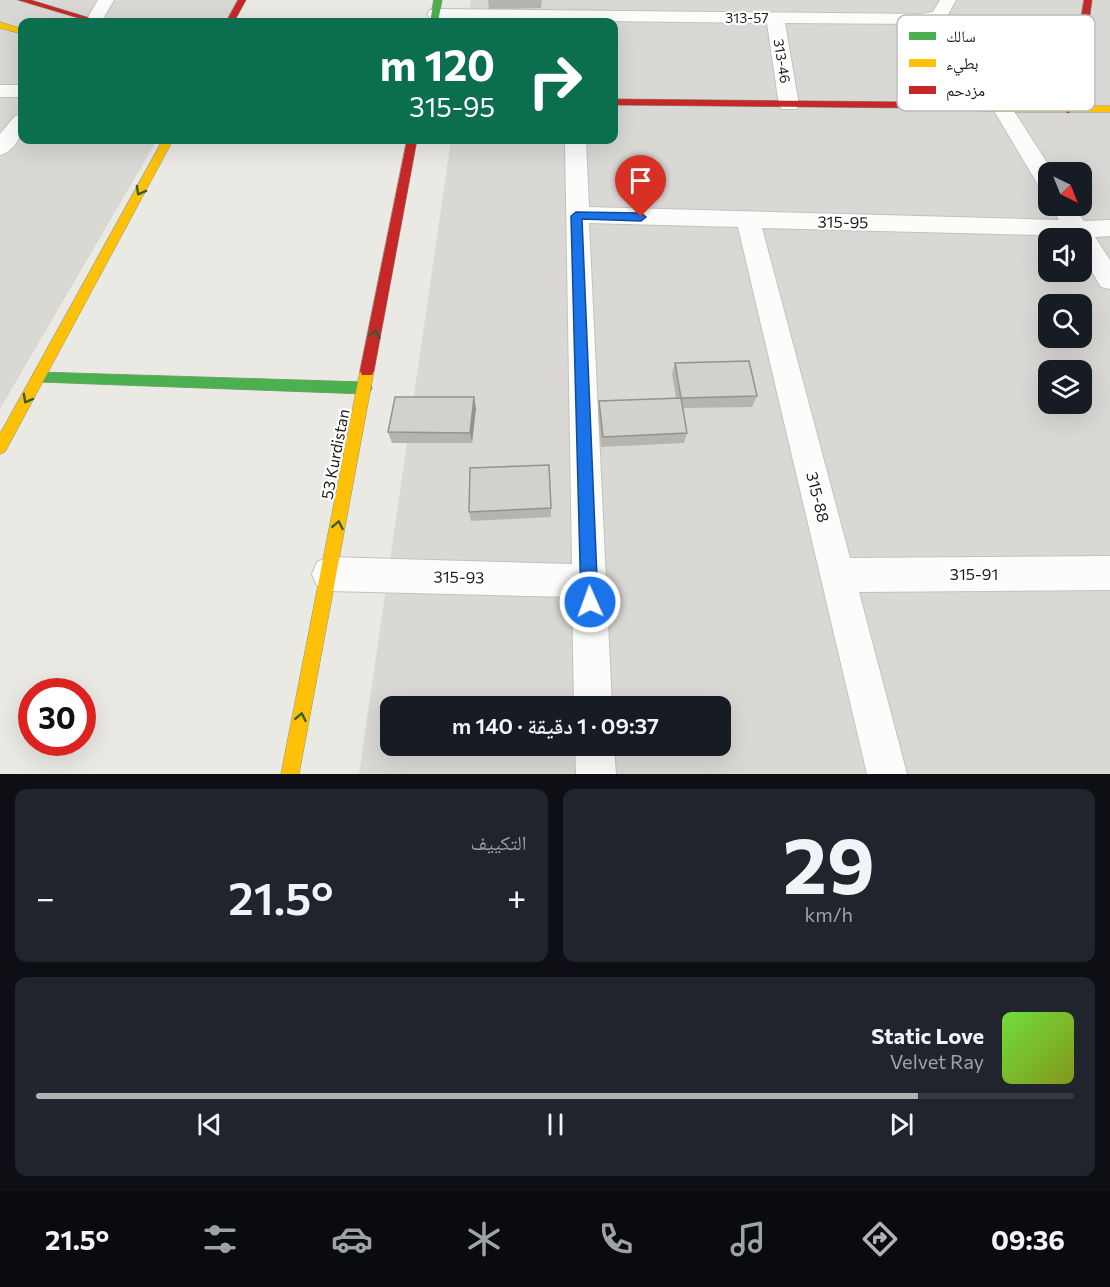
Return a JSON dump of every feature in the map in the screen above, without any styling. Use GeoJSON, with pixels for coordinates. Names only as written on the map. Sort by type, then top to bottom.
{"type":"FeatureCollection","features":[{"type":"Feature","properties":{"kind":"main road"},"geometry":{"type":"LineString","coordinates":[[22,0],[83,18]]}},
{"type":"Feature","properties":{"kind":"main road"},"geometry":{"type":"LineString","coordinates":[[232,18],[242,0]]}},
{"type":"Feature","properties":{"kind":"main road"},"geometry":{"type":"LineString","coordinates":[[0,25],[18,31]]}},
{"type":"Feature","properties":{"kind":"main road"},"geometry":{"type":"LineString","coordinates":[[618,102],[897,107]]}},
{"type":"Feature","properties":{"kind":"main road"},"geometry":{"type":"LineString","coordinates":[[1095,109],[1110,109]]}},
{"type":"Feature","properties":{"kind":"main road"},"geometry":{"type":"LineString","coordinates":[[0,448],[166,144]]}},
{"type":"Feature","properties":{"kind":"main road","name":"53 Kurdistan"},"geometry":{"type":"LineString","coordinates":[[290,774],[411,144]]}},
{"type":"Feature","properties":{"kind":"main road"},"geometry":{"type":"LineString","coordinates":[[39,377],[365,388]]}},
{"type":"Feature","properties":{"kind":"street"},"geometry":{"type":"LineString","coordinates":[[98,18],[106,0]]}},
{"type":"Feature","properties":{"kind":"street"},"geometry":{"type":"LineString","coordinates":[[846,0],[856,18]]}},
{"type":"Feature","properties":{"kind":"street","name":"313-57"},"geometry":{"type":"LineString","coordinates":[[940,15],[948,0]]}},
{"type":"Feature","properties":{"kind":"street","name":"313-57"},"geometry":{"type":"LineString","coordinates":[[436,12],[556,8],[679,9],[775,18],[897,19]]}},
{"type":"Feature","properties":{"kind":"street","name":"313-46"},"geometry":{"type":"LineString","coordinates":[[775,18],[789,105]]}},
{"type":"Feature","properties":{"kind":"street"},"geometry":{"type":"LineString","coordinates":[[0,91],[18,92]]}},
{"type":"Feature","properties":{"kind":"street"},"geometry":{"type":"LineString","coordinates":[[1005,111],[1038,166]]}},
{"type":"Feature","properties":{"kind":"street"},"geometry":{"type":"LineString","coordinates":[[0,148],[18,125]]}},
{"type":"Feature","properties":{"kind":"street"},"geometry":{"type":"LineString","coordinates":[[575,144],[593,696]]}},
{"type":"Feature","properties":{"kind":"street","name":"315-95"},"geometry":{"type":"LineString","coordinates":[[576,216],[1058,228]]}},
{"type":"Feature","properties":{"kind":"street","name":"315-88"},"geometry":{"type":"LineString","coordinates":[[748,219],[887,774]]}},
{"type":"Feature","properties":{"kind":"street","name":"315-95"},"geometry":{"type":"LineString","coordinates":[[1092,229],[1110,228]]}},
{"type":"Feature","properties":{"kind":"street"},"geometry":{"type":"LineString","coordinates":[[1092,253],[1110,280]]}},
{"type":"Feature","properties":{"kind":"street","name":"315-91"},"geometry":{"type":"LineString","coordinates":[[837,575],[1110,573]]}},
{"type":"Feature","properties":{"kind":"street","name":"315-93"},"geometry":{"type":"LineString","coordinates":[[329,574],[589,581]]}},
{"type":"Feature","properties":{"kind":"street"},"geometry":{"type":"LineString","coordinates":[[595,756],[596,774]]}},
{"type":"Feature","properties":{"kind":"shaded area"},"geometry":{"type":"Polygon","coordinates":[[[0,0],[239,0],[228,18],[18,18],[18,144],[155,144],[0,409],[0,0]]]}},
{"type":"Feature","properties":{"kind":"shaded area"},"geometry":{"type":"Polygon","coordinates":[[[471,0],[1110,0],[1110,774],[359,774],[450,144],[618,144],[618,18],[469,18],[471,0]]]}},
{"type":"Feature","properties":{"kind":"building"},"geometry":{"type":"Polygon","coordinates":[[[749,361],[757,396],[681,398],[675,363],[749,361]]]}},
{"type":"Feature","properties":{"kind":"building"},"geometry":{"type":"Polygon","coordinates":[[[395,397],[474,397],[470,433],[388,432],[395,397]]]}},
{"type":"Feature","properties":{"kind":"building"},"geometry":{"type":"Polygon","coordinates":[[[681,398],[687,433],[603,437],[599,401],[681,398]]]}},
{"type":"Feature","properties":{"kind":"building"},"geometry":{"type":"Polygon","coordinates":[[[549,465],[551,508],[469,512],[470,468],[549,465]]]}},
{"type":"Feature","properties":{"kind":"traffic: fast"},"geometry":{"type":"LineString","coordinates":[[435,18],[438,0]]}},
{"type":"Feature","properties":{"kind":"traffic: fast"},"geometry":{"type":"LineString","coordinates":[[39,377],[365,388]]}},
{"type":"Feature","properties":{"kind":"traffic: slow"},"geometry":{"type":"LineString","coordinates":[[0,25],[18,31]]}},
{"type":"Feature","properties":{"kind":"traffic: slow"},"geometry":{"type":"LineString","coordinates":[[1095,109],[1110,109]]}},
{"type":"Feature","properties":{"kind":"traffic: slow"},"geometry":{"type":"LineString","coordinates":[[0,448],[166,144]]}},
{"type":"Feature","properties":{"kind":"traffic: slow"},"geometry":{"type":"LineString","coordinates":[[290,774],[367,371]]}},
{"type":"Feature","properties":{"kind":"traffic: jam"},"geometry":{"type":"LineString","coordinates":[[22,0],[85,18]]}},
{"type":"Feature","properties":{"kind":"traffic: jam"},"geometry":{"type":"LineString","coordinates":[[232,18],[242,0]]}},
{"type":"Feature","properties":{"kind":"traffic: jam"},"geometry":{"type":"LineString","coordinates":[[1086,15],[1088,0]]}},
{"type":"Feature","properties":{"kind":"traffic: jam"},"geometry":{"type":"LineString","coordinates":[[618,102],[897,105]]}},
{"type":"Feature","properties":{"kind":"traffic: jam"},"geometry":{"type":"LineString","coordinates":[[367,371],[411,144]]}},
{"type":"Feature","properties":{"kind":"route"},"geometry":{"type":"LineString","coordinates":[[590,602],[576,216],[641,217]]}}]}
